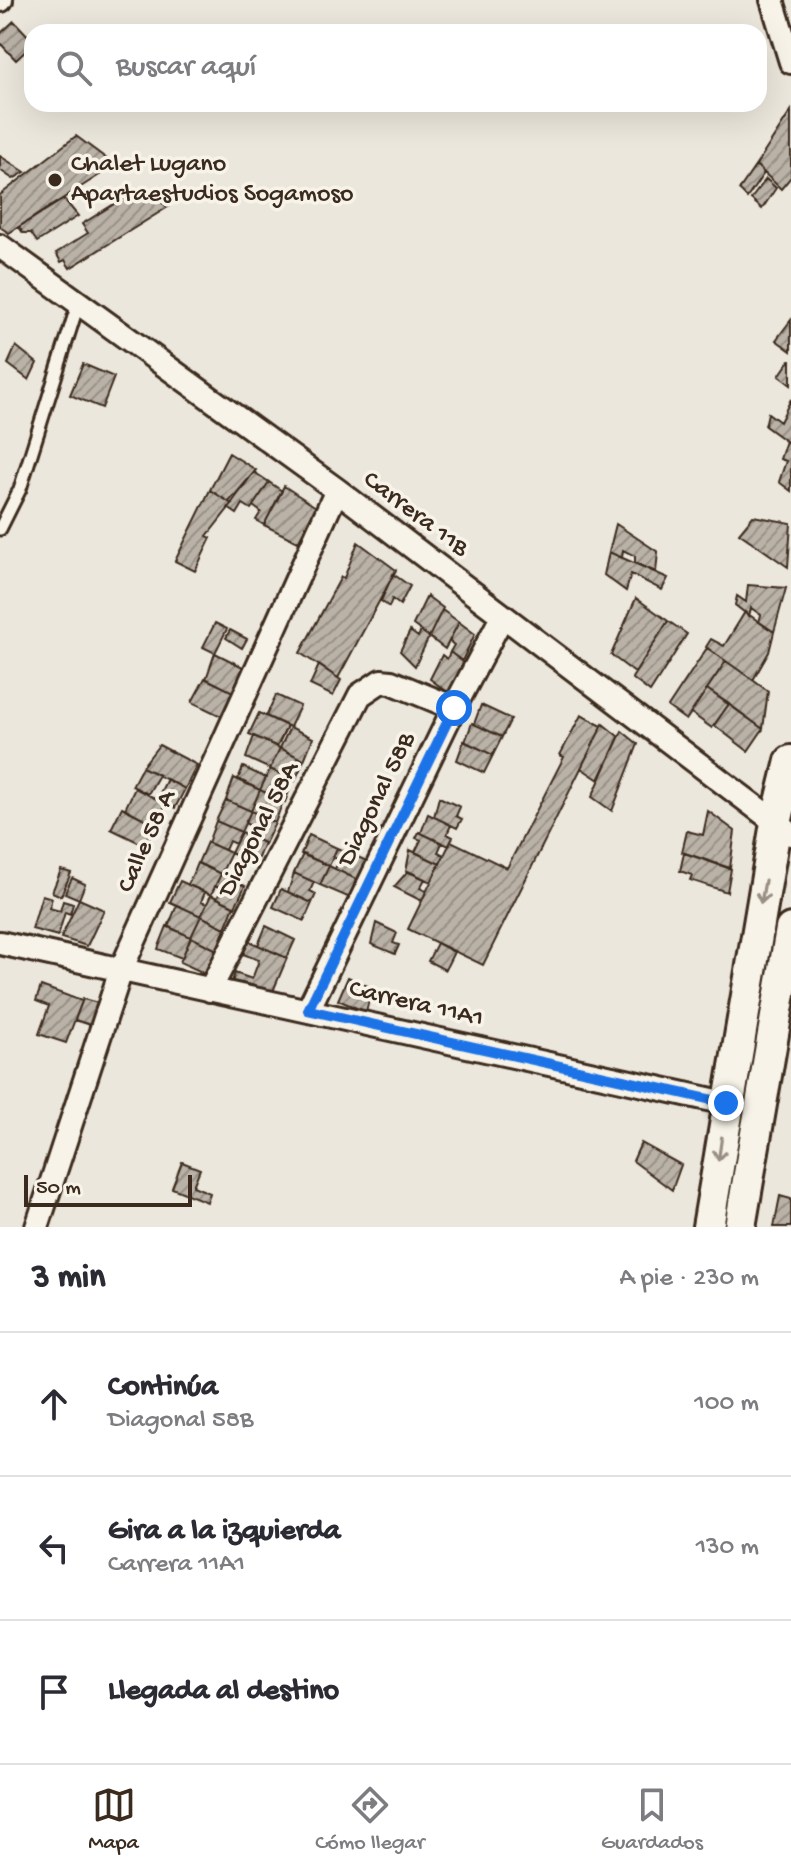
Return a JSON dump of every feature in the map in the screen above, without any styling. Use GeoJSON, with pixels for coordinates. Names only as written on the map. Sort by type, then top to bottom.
{"type":"FeatureCollection","features":[{"type":"Feature","properties":{"kind":"main road"},"geometry":{"type":"LineString","coordinates":[[708,1227],[726,1103],[783,829],[791,761]]}},
{"type":"Feature","properties":{"kind":"main road"},"geometry":{"type":"LineString","coordinates":[[740,1227],[791,929]]}},
{"type":"Feature","properties":{"kind":"street"},"geometry":{"type":"LineString","coordinates":[[772,0],[791,62]]}},
{"type":"Feature","properties":{"kind":"street","name":"Carrera 11B"},"geometry":{"type":"LineString","coordinates":[[0,246],[337,490],[783,829]]}},
{"type":"Feature","properties":{"kind":"street","name":"Calle 58 A"},"geometry":{"type":"LineString","coordinates":[[37,1227],[121,970],[337,490]]}},
{"type":"Feature","properties":{"kind":"street","name":"Diagonal 58B"},"geometry":{"type":"LineString","coordinates":[[308,1010],[454,708],[502,617]]}},
{"type":"Feature","properties":{"kind":"street","name":"Diagonal 58A"},"geometry":{"type":"LineString","coordinates":[[210,990],[360,695],[381,681],[391,682],[454,708]]}},
{"type":"Feature","properties":{"kind":"street","name":"Carrera 11A1"},"geometry":{"type":"LineString","coordinates":[[0,943],[726,1103]]}},
{"type":"Feature","properties":{"kind":"lane"},"geometry":{"type":"LineString","coordinates":[[0,529],[20,489],[78,304]]}},
{"type":"Feature","properties":{"kind":"building"},"geometry":{"type":"Polygon","coordinates":[[[14,21],[24,32],[24,52],[16,60],[0,43],[0,34],[14,21]]]}},
{"type":"Feature","properties":{"kind":"building"},"geometry":{"type":"Polygon","coordinates":[[[791,111],[791,177],[781,189],[756,165],[791,111]]]}},
{"type":"Feature","properties":{"kind":"building","name":"Chalet Lugano Apartaestudios Sogamoso"},"geometry":{"type":"Polygon","coordinates":[[[76,136],[115,165],[9,233],[0,227],[0,195],[76,136]]]}},
{"type":"Feature","properties":{"kind":"building"},"geometry":{"type":"Polygon","coordinates":[[[0,156],[25,172],[13,179],[0,170],[0,156]]]}},
{"type":"Feature","properties":{"kind":"building"},"geometry":{"type":"Polygon","coordinates":[[[756,165],[764,173],[747,198],[739,190],[756,165]]]}},
{"type":"Feature","properties":{"kind":"building"},"geometry":{"type":"Polygon","coordinates":[[[766,179],[776,188],[762,209],[751,199],[766,179]]]}},
{"type":"Feature","properties":{"kind":"building"},"geometry":{"type":"Polygon","coordinates":[[[140,188],[168,207],[70,268],[65,260],[61,262],[56,253],[88,233],[82,224],[140,188]]]}},
{"type":"Feature","properties":{"kind":"building"},"geometry":{"type":"Polygon","coordinates":[[[64,199],[78,216],[37,242],[31,233],[23,233],[19,227],[64,199]]]}},
{"type":"Feature","properties":{"kind":"building"},"geometry":{"type":"Polygon","coordinates":[[[791,320],[791,351],[776,340],[791,320]]]}},
{"type":"Feature","properties":{"kind":"building"},"geometry":{"type":"Polygon","coordinates":[[[16,346],[37,363],[29,380],[8,364],[16,346]]]}},
{"type":"Feature","properties":{"kind":"building"},"geometry":{"type":"Polygon","coordinates":[[[791,360],[791,385],[779,376],[791,360]]]}},
{"type":"Feature","properties":{"kind":"building"},"geometry":{"type":"Polygon","coordinates":[[[83,364],[114,377],[102,408],[70,395],[83,364]]]}},
{"type":"Feature","properties":{"kind":"building"},"geometry":{"type":"Polygon","coordinates":[[[791,399],[791,445],[765,426],[768,413],[780,422],[791,399]]]}},
{"type":"Feature","properties":{"kind":"building"},"geometry":{"type":"Polygon","coordinates":[[[786,441],[791,445],[791,491],[779,482],[786,461],[780,459],[786,441]]]}},
{"type":"Feature","properties":{"kind":"building"},"geometry":{"type":"Polygon","coordinates":[[[229,453],[256,470],[229,502],[210,490],[229,453]]]}},
{"type":"Feature","properties":{"kind":"building"},"geometry":{"type":"Polygon","coordinates":[[[254,472],[269,482],[251,509],[243,504],[237,514],[228,508],[254,472]]]}},
{"type":"Feature","properties":{"kind":"building"},"geometry":{"type":"Polygon","coordinates":[[[269,482],[282,491],[264,525],[256,520],[261,512],[253,506],[269,482]]]}},
{"type":"Feature","properties":{"kind":"building"},"geometry":{"type":"Polygon","coordinates":[[[284,486],[316,507],[298,542],[264,525],[284,486]]]}},
{"type":"Feature","properties":{"kind":"building"},"geometry":{"type":"Polygon","coordinates":[[[210,490],[232,504],[207,536],[211,538],[195,571],[175,561],[210,490]]]}},
{"type":"Feature","properties":{"kind":"building"},"geometry":{"type":"Polygon","coordinates":[[[753,516],[791,523],[788,567],[739,533],[753,516]]]}},
{"type":"Feature","properties":{"kind":"building"},"geometry":{"type":"Polygon","coordinates":[[[616,524],[658,552],[656,572],[635,563],[635,556],[623,550],[622,558],[609,552],[616,524]]]}},
{"type":"Feature","properties":{"kind":"building"},"geometry":{"type":"Polygon","coordinates":[[[358,542],[396,570],[338,678],[300,653],[341,577],[344,578],[358,542]]]}},
{"type":"Feature","properties":{"kind":"building"},"geometry":{"type":"Polygon","coordinates":[[[609,552],[668,578],[662,590],[631,574],[626,591],[604,575],[609,552]]]}},
{"type":"Feature","properties":{"kind":"building"},"geometry":{"type":"Polygon","coordinates":[[[393,574],[410,586],[400,605],[392,599],[389,607],[381,601],[393,574]]]}},
{"type":"Feature","properties":{"kind":"building"},"geometry":{"type":"Polygon","coordinates":[[[748,585],[786,588],[774,632],[759,622],[761,615],[751,608],[749,616],[735,605],[737,596],[746,602],[748,585]]]}},
{"type":"Feature","properties":{"kind":"building"},"geometry":{"type":"Polygon","coordinates":[[[427,596],[443,608],[429,637],[413,625],[427,596]]]}},
{"type":"Feature","properties":{"kind":"building"},"geometry":{"type":"Polygon","coordinates":[[[636,598],[668,621],[635,673],[611,655],[636,598]]]}},
{"type":"Feature","properties":{"kind":"building"},"geometry":{"type":"Polygon","coordinates":[[[442,610],[459,622],[445,649],[429,637],[442,610]]]}},
{"type":"Feature","properties":{"kind":"building"},"geometry":{"type":"Polygon","coordinates":[[[745,612],[774,632],[769,652],[753,680],[706,647],[711,639],[724,646],[745,612]]]}},
{"type":"Feature","properties":{"kind":"building"},"geometry":{"type":"Polygon","coordinates":[[[668,621],[687,634],[650,692],[632,678],[668,621]]]}},
{"type":"Feature","properties":{"kind":"building"},"geometry":{"type":"Polygon","coordinates":[[[459,622],[475,634],[462,661],[450,652],[454,645],[449,641],[459,622]]]}},
{"type":"Feature","properties":{"kind":"building"},"geometry":{"type":"Polygon","coordinates":[[[215,623],[227,629],[215,653],[203,647],[215,623]]]}},
{"type":"Feature","properties":{"kind":"building"},"geometry":{"type":"Polygon","coordinates":[[[230,630],[247,639],[242,648],[226,638],[230,630]]]}},
{"type":"Feature","properties":{"kind":"building"},"geometry":{"type":"Polygon","coordinates":[[[410,631],[418,637],[421,631],[429,637],[415,666],[400,651],[410,631]]]}},
{"type":"Feature","properties":{"kind":"building"},"geometry":{"type":"Polygon","coordinates":[[[707,648],[726,661],[686,720],[668,707],[707,648]]]}},
{"type":"Feature","properties":{"kind":"building"},"geometry":{"type":"Polygon","coordinates":[[[450,652],[464,663],[449,693],[430,679],[442,655],[447,659],[450,652]]]}},
{"type":"Feature","properties":{"kind":"building"},"geometry":{"type":"Polygon","coordinates":[[[215,653],[245,668],[233,692],[206,679],[215,653]]]}},
{"type":"Feature","properties":{"kind":"building"},"geometry":{"type":"Polygon","coordinates":[[[726,661],[768,691],[763,729],[707,689],[726,661]]]}},
{"type":"Feature","properties":{"kind":"building"},"geometry":{"type":"Polygon","coordinates":[[[319,665],[341,680],[333,696],[310,685],[319,665]]]}},
{"type":"Feature","properties":{"kind":"building"},"geometry":{"type":"Polygon","coordinates":[[[205,678],[233,692],[221,716],[192,702],[205,678]]]}},
{"type":"Feature","properties":{"kind":"building"},"geometry":{"type":"Polygon","coordinates":[[[707,689],[729,704],[712,728],[691,713],[707,689]]]}},
{"type":"Feature","properties":{"kind":"building"},"geometry":{"type":"Polygon","coordinates":[[[276,695],[300,706],[290,727],[266,716],[276,695]]]}},
{"type":"Feature","properties":{"kind":"building"},"geometry":{"type":"Polygon","coordinates":[[[729,704],[763,729],[748,751],[714,725],[729,704]]]}},
{"type":"Feature","properties":{"kind":"building"},"geometry":{"type":"Polygon","coordinates":[[[481,705],[511,719],[502,737],[474,724],[481,705]]]}},
{"type":"Feature","properties":{"kind":"building"},"geometry":{"type":"Polygon","coordinates":[[[259,713],[287,726],[277,747],[249,734],[259,713]]]}},
{"type":"Feature","properties":{"kind":"building"},"geometry":{"type":"Polygon","coordinates":[[[581,715],[602,726],[483,965],[408,929],[451,841],[507,868],[564,757],[560,755],[581,715]]]}},
{"type":"Feature","properties":{"kind":"building"},"geometry":{"type":"Polygon","coordinates":[[[472,723],[502,737],[493,755],[465,742],[472,723]]]}},
{"type":"Feature","properties":{"kind":"building"},"geometry":{"type":"Polygon","coordinates":[[[603,724],[619,737],[599,780],[581,768],[603,724]]]}},
{"type":"Feature","properties":{"kind":"building"},"geometry":{"type":"Polygon","coordinates":[[[290,727],[313,738],[304,760],[280,748],[290,727]]]}},
{"type":"Feature","properties":{"kind":"building"},"geometry":{"type":"Polygon","coordinates":[[[622,731],[638,744],[612,811],[592,797],[622,731]]]}},
{"type":"Feature","properties":{"kind":"building"},"geometry":{"type":"Polygon","coordinates":[[[254,736],[280,748],[270,769],[246,758],[254,736]]]}},
{"type":"Feature","properties":{"kind":"building"},"geometry":{"type":"Polygon","coordinates":[[[464,741],[493,755],[484,773],[457,760],[464,741]]]}},
{"type":"Feature","properties":{"kind":"building"},"geometry":{"type":"Polygon","coordinates":[[[159,745],[197,765],[185,789],[142,767],[159,745]]]}},
{"type":"Feature","properties":{"kind":"building"},"geometry":{"type":"Polygon","coordinates":[[[280,748],[304,760],[295,781],[270,769],[280,748]]]}},
{"type":"Feature","properties":{"kind":"building"},"geometry":{"type":"Polygon","coordinates":[[[142,767],[159,775],[148,794],[132,786],[142,767]]]}},
{"type":"Feature","properties":{"kind":"building"},"geometry":{"type":"Polygon","coordinates":[[[243,767],[266,778],[260,790],[238,779],[243,767]]]}},
{"type":"Feature","properties":{"kind":"building"},"geometry":{"type":"Polygon","coordinates":[[[270,769],[293,780],[285,802],[260,790],[270,769]]]}},
{"type":"Feature","properties":{"kind":"building"},"geometry":{"type":"Polygon","coordinates":[[[234,778],[260,790],[251,811],[226,800],[234,778]]]}},
{"type":"Feature","properties":{"kind":"building"},"geometry":{"type":"Polygon","coordinates":[[[167,779],[185,789],[175,808],[157,799],[167,779]]]}},
{"type":"Feature","properties":{"kind":"building"},"geometry":{"type":"Polygon","coordinates":[[[135,788],[166,804],[156,825],[125,809],[135,788]]]}},
{"type":"Feature","properties":{"kind":"building"},"geometry":{"type":"Polygon","coordinates":[[[260,790],[283,801],[275,823],[251,811],[260,790]]]}},
{"type":"Feature","properties":{"kind":"building"},"geometry":{"type":"Polygon","coordinates":[[[439,797],[460,807],[456,816],[462,819],[457,828],[434,817],[439,797]]]}},
{"type":"Feature","properties":{"kind":"building"},"geometry":{"type":"Polygon","coordinates":[[[226,800],[251,811],[241,832],[216,821],[226,800]]]}},
{"type":"Feature","properties":{"kind":"building"},"geometry":{"type":"Polygon","coordinates":[[[122,807],[156,825],[146,846],[111,829],[122,807]]]}},
{"type":"Feature","properties":{"kind":"building"},"geometry":{"type":"Polygon","coordinates":[[[251,811],[275,823],[265,844],[247,835],[251,826],[245,823],[251,811]]]}},
{"type":"Feature","properties":{"kind":"building"},"geometry":{"type":"Polygon","coordinates":[[[708,811],[735,831],[730,868],[682,852],[687,831],[703,835],[708,811]]]}},
{"type":"Feature","properties":{"kind":"building"},"geometry":{"type":"Polygon","coordinates":[[[428,814],[451,825],[447,834],[453,837],[449,846],[421,833],[428,814]]]}},
{"type":"Feature","properties":{"kind":"building"},"geometry":{"type":"Polygon","coordinates":[[[216,821],[241,832],[235,844],[229,841],[225,850],[208,843],[216,821]]]}},
{"type":"Feature","properties":{"kind":"building"},"geometry":{"type":"Polygon","coordinates":[[[241,832],[264,843],[255,865],[231,853],[241,832]]]}},
{"type":"Feature","properties":{"kind":"building"},"geometry":{"type":"Polygon","coordinates":[[[419,832],[442,843],[438,852],[444,855],[440,864],[415,852],[421,840],[416,838],[419,832]]]}},
{"type":"Feature","properties":{"kind":"building"},"geometry":{"type":"Polygon","coordinates":[[[309,835],[337,848],[329,866],[301,854],[309,835]]]}},
{"type":"Feature","properties":{"kind":"building"},"geometry":{"type":"Polygon","coordinates":[[[207,842],[231,853],[221,874],[198,863],[207,842]]]}},
{"type":"Feature","properties":{"kind":"building"},"geometry":{"type":"Polygon","coordinates":[[[337,848],[367,861],[358,880],[335,869],[339,860],[333,857],[337,848]]]}},
{"type":"Feature","properties":{"kind":"building"},"geometry":{"type":"Polygon","coordinates":[[[410,850],[440,864],[431,882],[406,871],[410,850]]]}},
{"type":"Feature","properties":{"kind":"building"},"geometry":{"type":"Polygon","coordinates":[[[684,853],[731,869],[727,892],[690,880],[692,875],[680,871],[684,853]]]}},
{"type":"Feature","properties":{"kind":"building"},"geometry":{"type":"Polygon","coordinates":[[[303,854],[329,866],[320,885],[294,873],[303,854]]]}},
{"type":"Feature","properties":{"kind":"building"},"geometry":{"type":"Polygon","coordinates":[[[197,863],[221,874],[211,895],[188,885],[197,863]]]}},
{"type":"Feature","properties":{"kind":"building"},"geometry":{"type":"Polygon","coordinates":[[[329,866],[356,879],[350,898],[320,885],[329,866]]]}},
{"type":"Feature","properties":{"kind":"building"},"geometry":{"type":"Polygon","coordinates":[[[61,870],[71,873],[61,896],[52,892],[61,870]]]}},
{"type":"Feature","properties":{"kind":"building"},"geometry":{"type":"Polygon","coordinates":[[[408,871],[425,879],[420,888],[426,891],[422,901],[394,887],[408,871]]]}},
{"type":"Feature","properties":{"kind":"building"},"geometry":{"type":"Polygon","coordinates":[[[294,873],[314,882],[310,891],[316,894],[312,903],[288,892],[294,873]]]}},
{"type":"Feature","properties":{"kind":"building"},"geometry":{"type":"Polygon","coordinates":[[[221,874],[245,886],[235,907],[217,898],[222,889],[215,886],[221,874]]]}},
{"type":"Feature","properties":{"kind":"building"},"geometry":{"type":"Polygon","coordinates":[[[72,878],[85,884],[79,899],[65,893],[72,878]]]}},
{"type":"Feature","properties":{"kind":"building"},"geometry":{"type":"Polygon","coordinates":[[[180,881],[205,892],[201,902],[207,904],[201,916],[170,902],[180,881]]]}},
{"type":"Feature","properties":{"kind":"building"},"geometry":{"type":"Polygon","coordinates":[[[281,889],[312,903],[304,921],[273,907],[281,889]]]}},
{"type":"Feature","properties":{"kind":"building"},"geometry":{"type":"Polygon","coordinates":[[[42,895],[52,898],[49,908],[60,911],[63,901],[73,904],[70,914],[65,912],[58,936],[32,929],[42,895]]]}},
{"type":"Feature","properties":{"kind":"building"},"geometry":{"type":"Polygon","coordinates":[[[211,895],[234,906],[225,928],[201,916],[211,895]]]}},
{"type":"Feature","properties":{"kind":"building"},"geometry":{"type":"Polygon","coordinates":[[[79,899],[104,910],[87,946],[61,938],[79,899]]]}},
{"type":"Feature","properties":{"kind":"building"},"geometry":{"type":"Polygon","coordinates":[[[177,905],[201,916],[191,937],[168,927],[177,905]]]}},
{"type":"Feature","properties":{"kind":"building"},"geometry":{"type":"Polygon","coordinates":[[[201,916],[225,928],[217,950],[191,937],[201,916]]]}},
{"type":"Feature","properties":{"kind":"building"},"geometry":{"type":"Polygon","coordinates":[[[376,923],[397,933],[393,943],[399,945],[395,954],[371,944],[376,923]]]}},
{"type":"Feature","properties":{"kind":"building"},"geometry":{"type":"Polygon","coordinates":[[[167,926],[191,937],[182,958],[158,949],[167,926]]]}},
{"type":"Feature","properties":{"kind":"building"},"geometry":{"type":"Polygon","coordinates":[[[266,926],[295,940],[287,958],[258,945],[266,926]]]}},
{"type":"Feature","properties":{"kind":"building"},"geometry":{"type":"Polygon","coordinates":[[[191,937],[217,950],[206,974],[180,962],[191,937]]]}},
{"type":"Feature","properties":{"kind":"building"},"geometry":{"type":"Polygon","coordinates":[[[249,941],[287,958],[271,996],[232,982],[235,973],[252,979],[259,960],[243,954],[249,941]]]}},
{"type":"Feature","properties":{"kind":"building"},"geometry":{"type":"Polygon","coordinates":[[[437,943],[454,952],[445,970],[428,961],[437,943]]]}},
{"type":"Feature","properties":{"kind":"building"},"geometry":{"type":"Polygon","coordinates":[[[348,977],[372,988],[366,1012],[338,1000],[348,977]]]}},
{"type":"Feature","properties":{"kind":"building"},"geometry":{"type":"Polygon","coordinates":[[[41,986],[82,1001],[66,1043],[39,1034],[49,1006],[36,1001],[41,986]]]}},
{"type":"Feature","properties":{"kind":"building"},"geometry":{"type":"Polygon","coordinates":[[[83,999],[102,1004],[94,1026],[75,1020],[83,999]]]}},
{"type":"Feature","properties":{"kind":"building"},"geometry":{"type":"Polygon","coordinates":[[[641,1143],[681,1165],[672,1190],[633,1161],[641,1143]]]}},
{"type":"Feature","properties":{"kind":"building"},"geometry":{"type":"Polygon","coordinates":[[[182,1162],[200,1169],[193,1186],[210,1193],[207,1202],[172,1188],[182,1162]]]}},
{"type":"Feature","properties":{"kind":"building"},"geometry":{"type":"Polygon","coordinates":[[[780,1196],[791,1199],[791,1227],[774,1227],[780,1196]]]}},
{"type":"Feature","properties":{"kind":"place","name":"Chalet Lugano Apartaestudios Sogamoso"},"geometry":{"type":"Point","coordinates":[55,180]}},
{"type":"Feature","properties":{"kind":"route"},"geometry":{"type":"LineString","coordinates":[[454,708],[308,1010],[726,1103]]}}]}
